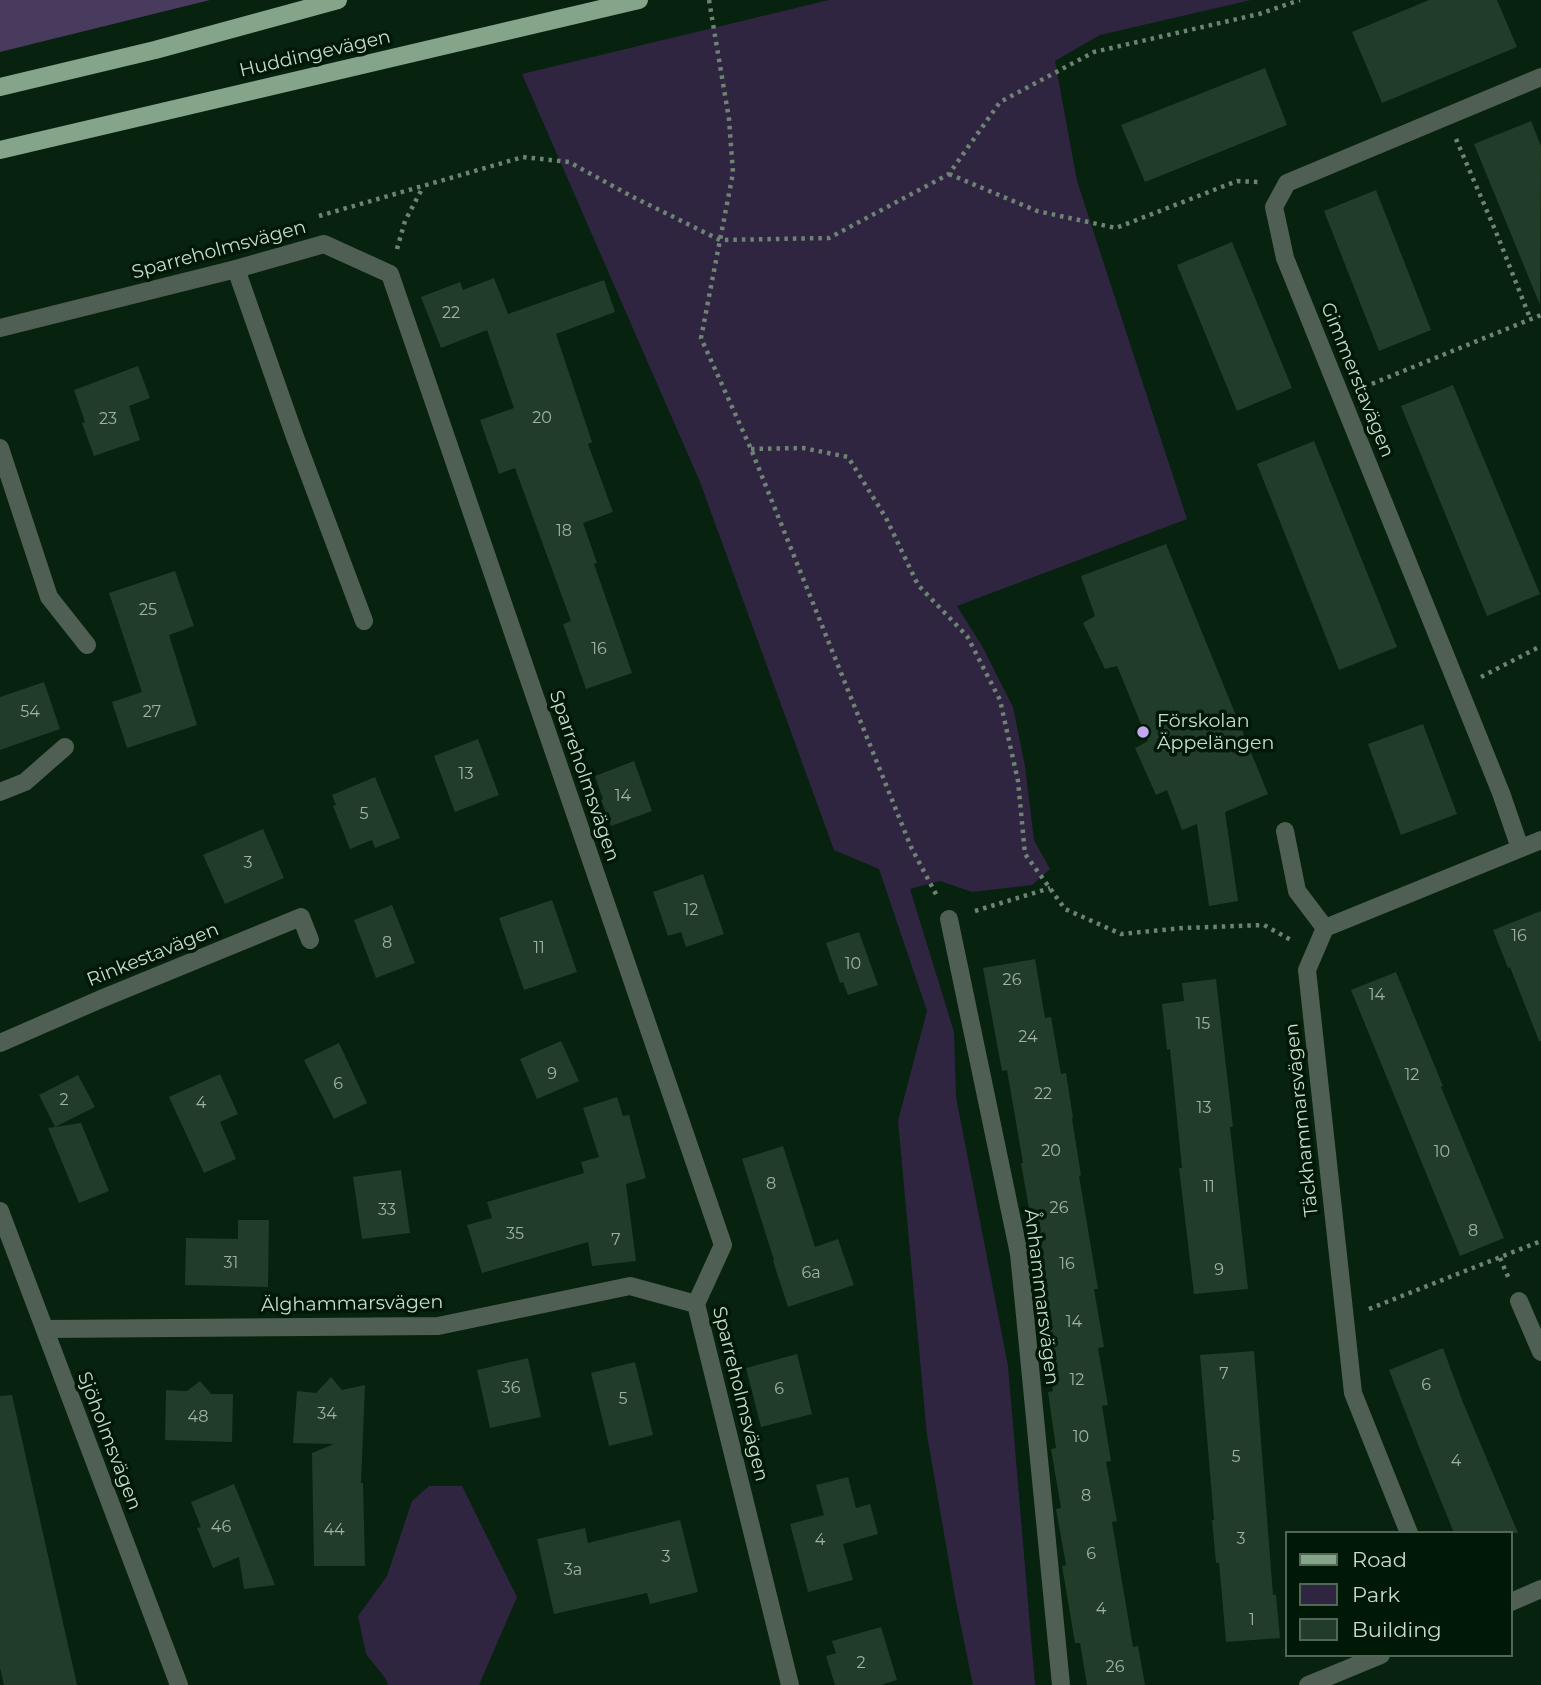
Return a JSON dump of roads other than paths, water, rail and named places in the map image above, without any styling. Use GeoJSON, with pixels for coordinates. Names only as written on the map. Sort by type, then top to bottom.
{"type":"FeatureCollection","features":[{"type":"Feature","properties":{"kind":"main road"},"geometry":{"type":"LineString","coordinates":[[0,88],[155,50],[338,0]]}},
{"type":"Feature","properties":{"kind":"main road","name":"Huddingevägen"},"geometry":{"type":"LineString","coordinates":[[0,150],[639,0]]}},
{"type":"Feature","properties":{"kind":"street","name":"Gimmerstavägen"},"geometry":{"type":"LineString","coordinates":[[1520,848],[1501,793],[1285,258],[1274,207],[1287,183],[1541,77]]}},
{"type":"Feature","properties":{"kind":"street","name":"Sparreholmsvägen"},"geometry":{"type":"LineString","coordinates":[[0,328],[236,269],[324,244],[390,274],[723,1245],[696,1304],[790,1685]]}},
{"type":"Feature","properties":{"kind":"street"},"geometry":{"type":"LineString","coordinates":[[236,269],[364,621]]}},
{"type":"Feature","properties":{"kind":"street"},"geometry":{"type":"LineString","coordinates":[[0,448],[49,597],[87,645]]}},
{"type":"Feature","properties":{"kind":"street"},"geometry":{"type":"LineString","coordinates":[[0,792],[25,782],[65,747]]}},
{"type":"Feature","properties":{"kind":"street"},"geometry":{"type":"LineString","coordinates":[[1285,831],[1297,891],[1325,928],[1541,840]]}},
{"type":"Feature","properties":{"kind":"street","name":"Rinkestavägen"},"geometry":{"type":"LineString","coordinates":[[0,1043],[301,917],[310,940]]}},
{"type":"Feature","properties":{"kind":"street","name":"Ånhammarsvägen"},"geometry":{"type":"LineString","coordinates":[[949,919],[1018,1254],[1061,1685]]}},
{"type":"Feature","properties":{"kind":"street","name":"Täckhammarsvägen"},"geometry":{"type":"LineString","coordinates":[[1325,928],[1307,970],[1353,1393],[1408,1531]]}},
{"type":"Feature","properties":{"kind":"street","name":"Sjöholmsvägen"},"geometry":{"type":"LineString","coordinates":[[1,1214],[179,1685]]}},
{"type":"Feature","properties":{"kind":"street","name":"Älghammarsvägen"},"geometry":{"type":"LineString","coordinates":[[45,1329],[438,1326],[630,1286],[696,1304]]}},
{"type":"Feature","properties":{"kind":"street"},"geometry":{"type":"LineString","coordinates":[[1519,1301],[1541,1352]]}},
{"type":"Feature","properties":{"kind":"street"},"geometry":{"type":"LineString","coordinates":[[1513,1601],[1541,1590]]}},
{"type":"Feature","properties":{"kind":"street"},"geometry":{"type":"LineString","coordinates":[[1308,1685],[1376,1657]]}},
{"type":"Feature","properties":{"kind":"place","name":"Förskolan Äppelängen"},"geometry":{"type":"Point","coordinates":[1143,732]}}]}
